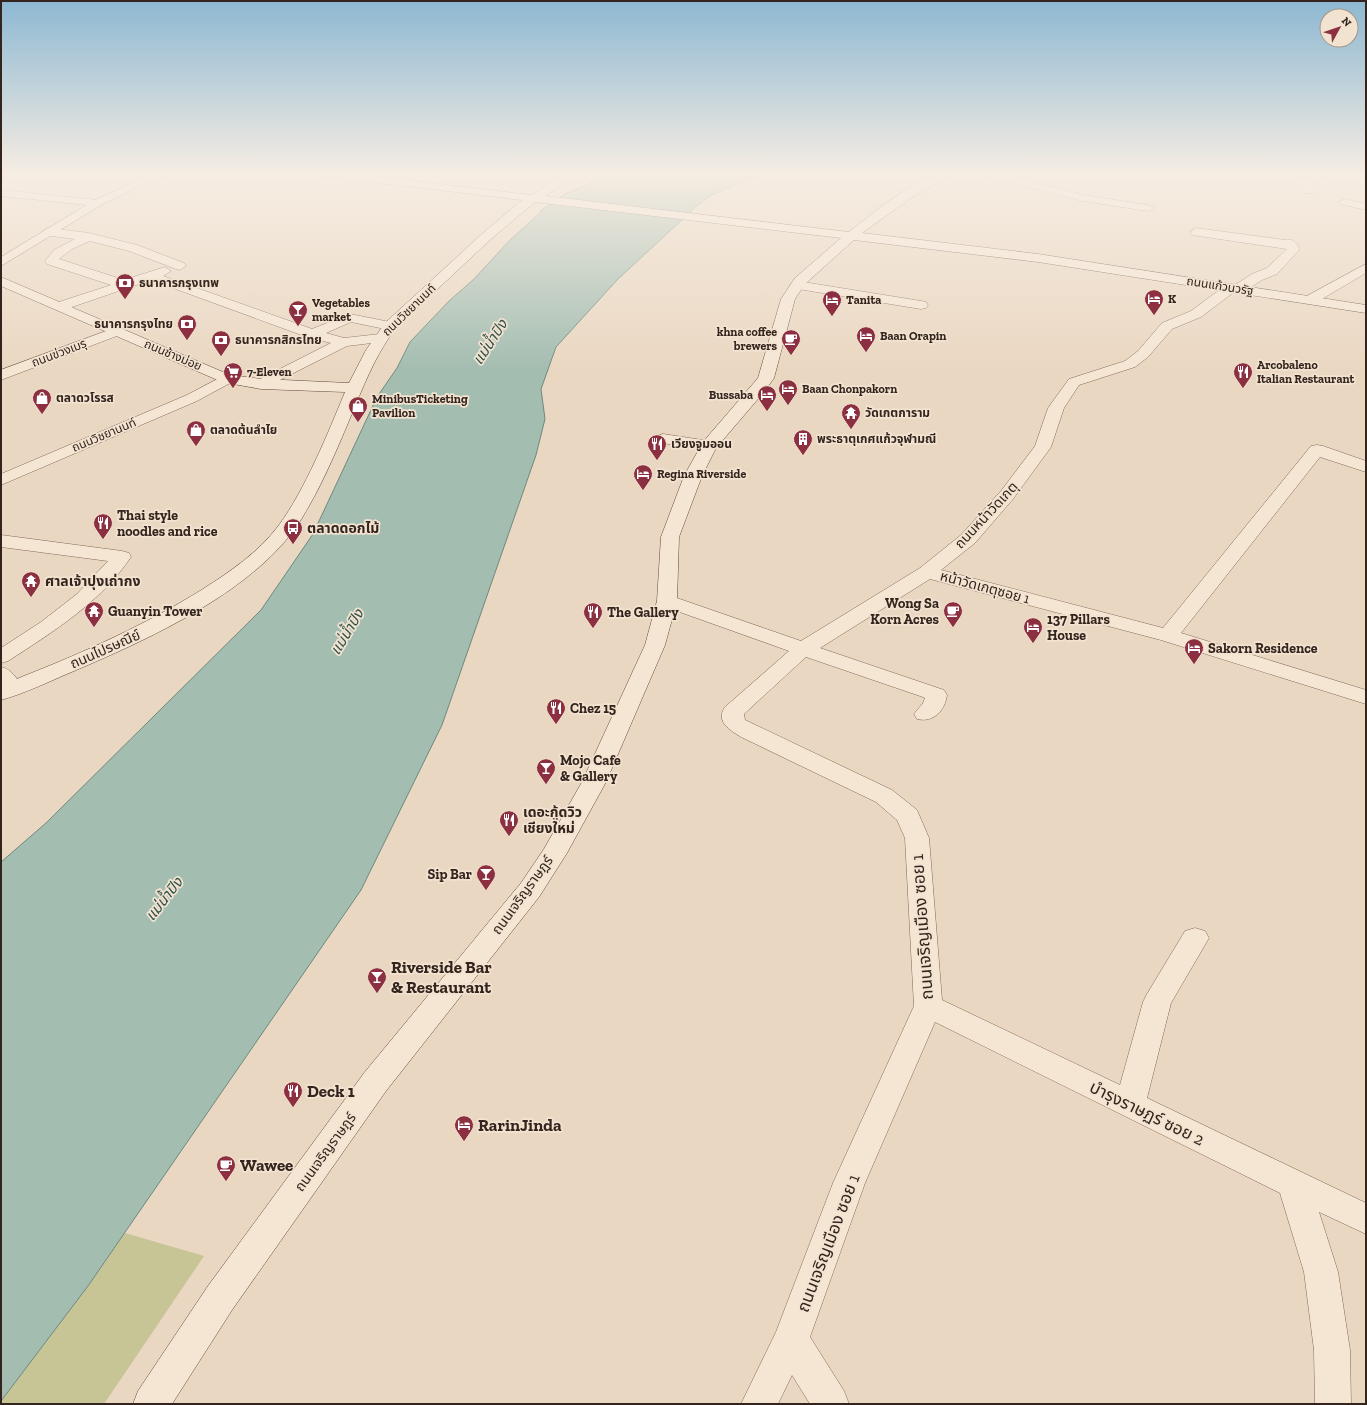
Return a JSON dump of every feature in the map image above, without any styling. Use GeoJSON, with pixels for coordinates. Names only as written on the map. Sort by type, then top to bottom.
{"type":"FeatureCollection","features":[{"type":"Feature","properties":{"kind":"street"},"geometry":{"type":"LineString","coordinates":[[4,259],[37,239]]}},
{"type":"Feature","properties":{"kind":"street"},"geometry":{"type":"LineString","coordinates":[[85,239],[73,244],[54,256],[51,261],[125,285]]}},
{"type":"Feature","properties":{"kind":"street"},"geometry":{"type":"LineString","coordinates":[[61,306],[180,266],[133,248],[95,239]]}},
{"type":"Feature","properties":{"kind":"street","name":"ถนนวิชยานนท์"},"geometry":{"type":"LineString","coordinates":[[354,388],[380,338],[390,326],[484,239]]}},
{"type":"Feature","properties":{"kind":"street","name":"ถนนเจริญราษฎร์"},"geometry":{"type":"LineString","coordinates":[[151,1404],[220,1298],[375,1082],[534,884],[594,782],[655,645],[667,601],[670,537],[693,476],[709,446],[760,389],[766,378],[788,299],[797,285],[848,239]]}},
{"type":"Feature","properties":{"kind":"street","name":"ถนนแก้วนวรัฐ"},"geometry":{"type":"LineString","coordinates":[[881,239],[1038,258],[1366,309]]}},
{"type":"Feature","properties":{"kind":"street","name":"ถนนหน้าวัดเกตุ"},"geometry":{"type":"LineString","coordinates":[[803,650],[928,572],[968,539],[1007,495],[1043,447],[1056,408],[1074,382],[1130,364],[1143,354],[1167,326],[1196,314],[1235,288],[1272,271],[1294,249],[1290,244],[1247,239]]}},
{"type":"Feature","properties":{"kind":"street"},"geometry":{"type":"LineString","coordinates":[[1310,300],[1366,268]]}},
{"type":"Feature","properties":{"kind":"street"},"geometry":{"type":"LineString","coordinates":[[152,276],[312,334],[344,342],[380,338]]}},
{"type":"Feature","properties":{"kind":"street","name":"ถนนช้างม่อย"},"geometry":{"type":"LineString","coordinates":[[1,281],[227,379],[261,384],[354,388]]}},
{"type":"Feature","properties":{"kind":"street"},"geometry":{"type":"LineString","coordinates":[[797,285],[921,305]]}},
{"type":"Feature","properties":{"kind":"street"},"geometry":{"type":"LineString","coordinates":[[312,334],[350,318],[390,326]]}},
{"type":"Feature","properties":{"kind":"street","name":"ถนนข่วงเมรุ"},"geometry":{"type":"LineString","coordinates":[[1,375],[116,331]]}},
{"type":"Feature","properties":{"kind":"street"},"geometry":{"type":"LineString","coordinates":[[261,384],[344,342]]}},
{"type":"Feature","properties":{"kind":"street","name":"ถนนวิชยานนท์"},"geometry":{"type":"LineString","coordinates":[[1,480],[192,398],[227,379]]}},
{"type":"Feature","properties":{"kind":"street","name":"ถนนไปรษณีย์"},"geometry":{"type":"LineString","coordinates":[[5,685],[93,656],[162,622],[237,576],[268,550],[292,519],[308,491],[354,388]]}},
{"type":"Feature","properties":{"kind":"street"},"geometry":{"type":"LineString","coordinates":[[663,439],[709,446]]}},
{"type":"Feature","properties":{"kind":"street"},"geometry":{"type":"LineString","coordinates":[[1168,636],[1316,450],[1366,467]]}},
{"type":"Feature","properties":{"kind":"street"},"geometry":{"type":"LineString","coordinates":[[1,541],[122,557],[84,598],[48,626],[1,657]]}},
{"type":"Feature","properties":{"kind":"street","name":"หน้าวัดเกตุซอย 1"},"geometry":{"type":"LineString","coordinates":[[928,572],[1168,636],[1366,697]]}},
{"type":"Feature","properties":{"kind":"street"},"geometry":{"type":"LineString","coordinates":[[667,601],[803,650],[931,692],[936,695],[936,700],[932,708],[925,714]]}},
{"type":"Feature","properties":{"kind":"street","name":"ถนนเจริญเมือง ซอย 1"},"geometry":{"type":"LineString","coordinates":[[759,1404],[791,1340],[849,1183],[928,1006],[916,838],[908,816],[884,796],[749,732],[734,723],[733,712],[803,650]]}},
{"type":"Feature","properties":{"kind":"street"},"geometry":{"type":"LineString","coordinates":[[1130,1105],[1157,1002],[1195,938]]}},
{"type":"Feature","properties":{"kind":"street","name":"บำรุงราษฏร์ ซอย 2"},"geometry":{"type":"LineString","coordinates":[[928,1006],[1366,1219]]}},
{"type":"Feature","properties":{"kind":"street"},"geometry":{"type":"LineString","coordinates":[[1293,1183],[1321,1272],[1332,1350],[1333,1404]]}},
{"type":"Feature","properties":{"kind":"street"},"geometry":{"type":"LineString","coordinates":[[791,1340],[831,1404]]}},
{"type":"Feature","properties":{"kind":"shaded area"},"geometry":{"type":"Polygon","coordinates":[[[125,1233],[204,1256],[104,1404],[1,1404],[1,1401],[88,1286],[125,1233]]]}},
{"type":"Feature","properties":{"kind":"water","name":"แม่น้ำปิง"},"geometry":{"type":"Polygon","coordinates":[[[512,239],[662,239],[618,279],[556,347],[541,389],[545,419],[536,455],[442,725],[361,890],[88,1286],[1,1401],[1,862],[46,823],[261,610],[313,534],[377,397],[397,368],[410,342],[449,301],[474,279],[512,239]]]}},
{"type":"Feature","properties":{"kind":"place","name":"ธนาคารกรุงเทพ"},"geometry":{"type":"Point","coordinates":[125,300]}},
{"type":"Feature","properties":{"kind":"place","name":"K"},"geometry":{"type":"Point","coordinates":[1154,316]}},
{"type":"Feature","properties":{"kind":"place","name":"Tanita"},"geometry":{"type":"Point","coordinates":[832,317]}},
{"type":"Feature","properties":{"kind":"place","name":"Vegetables market"},"geometry":{"type":"Point","coordinates":[298,327]}},
{"type":"Feature","properties":{"kind":"place","name":"ธนาคารกรุงไทย"},"geometry":{"type":"Point","coordinates":[187,341]}},
{"type":"Feature","properties":{"kind":"place","name":"Baan Orapin"},"geometry":{"type":"Point","coordinates":[866,353]}},
{"type":"Feature","properties":{"kind":"place","name":"khna coffee brewers"},"geometry":{"type":"Point","coordinates":[791,356]}},
{"type":"Feature","properties":{"kind":"place","name":"ธนาคารกสิกรไทย"},"geometry":{"type":"Point","coordinates":[221,357]}},
{"type":"Feature","properties":{"kind":"place","name":"7-Eleven"},"geometry":{"type":"Point","coordinates":[233,389]}},
{"type":"Feature","properties":{"kind":"place","name":"Arcobaleno Italian Restaurant"},"geometry":{"type":"Point","coordinates":[1243,389]}},
{"type":"Feature","properties":{"kind":"place","name":"Baan Chonpakorn"},"geometry":{"type":"Point","coordinates":[788,406]}},
{"type":"Feature","properties":{"kind":"place","name":"Bussaba"},"geometry":{"type":"Point","coordinates":[767,412]}},
{"type":"Feature","properties":{"kind":"place","name":"ตลาดวโรรส"},"geometry":{"type":"Point","coordinates":[42,415]}},
{"type":"Feature","properties":{"kind":"place","name":"MinibusTicketing Pavilion"},"geometry":{"type":"Point","coordinates":[358,423]}},
{"type":"Feature","properties":{"kind":"place","name":"วัดเกตการาม"},"geometry":{"type":"Point","coordinates":[851,430]}},
{"type":"Feature","properties":{"kind":"place","name":"ตลาดต้นลำไย"},"geometry":{"type":"Point","coordinates":[196,447]}},
{"type":"Feature","properties":{"kind":"place","name":"พระธาตุเกศแก้วจุฬามณี"},"geometry":{"type":"Point","coordinates":[803,456]}},
{"type":"Feature","properties":{"kind":"place","name":"เวียงจูมออน"},"geometry":{"type":"Point","coordinates":[657,461]}},
{"type":"Feature","properties":{"kind":"place","name":"Regina Riverside"},"geometry":{"type":"Point","coordinates":[643,491]}},
{"type":"Feature","properties":{"kind":"place","name":"Thai style noodles and rice"},"geometry":{"type":"Point","coordinates":[103,540]}},
{"type":"Feature","properties":{"kind":"place","name":"ตลาดดอกไม้"},"geometry":{"type":"Point","coordinates":[293,545]}},
{"type":"Feature","properties":{"kind":"place","name":"ศาลเจ้าปุงเถ่ากง"},"geometry":{"type":"Point","coordinates":[31,598]}},
{"type":"Feature","properties":{"kind":"place","name":"Guanyin Tower"},"geometry":{"type":"Point","coordinates":[94,628]}},
{"type":"Feature","properties":{"kind":"place","name":"Wong Sa Korn Acres"},"geometry":{"type":"Point","coordinates":[953,628]}},
{"type":"Feature","properties":{"kind":"place","name":"The Gallery"},"geometry":{"type":"Point","coordinates":[593,629]}},
{"type":"Feature","properties":{"kind":"place","name":"137 Pillars House"},"geometry":{"type":"Point","coordinates":[1033,644]}},
{"type":"Feature","properties":{"kind":"place","name":"Sakorn Residence"},"geometry":{"type":"Point","coordinates":[1194,665]}},
{"type":"Feature","properties":{"kind":"place","name":"Chez 15"},"geometry":{"type":"Point","coordinates":[556,725]}},
{"type":"Feature","properties":{"kind":"place","name":"Mojo Cafe & Gallery"},"geometry":{"type":"Point","coordinates":[546,785]}},
{"type":"Feature","properties":{"kind":"place","name":"เดอะกู้ดวิว เชียงใหม่"},"geometry":{"type":"Point","coordinates":[509,837]}},
{"type":"Feature","properties":{"kind":"place","name":"Sip Bar"},"geometry":{"type":"Point","coordinates":[486,891]}},
{"type":"Feature","properties":{"kind":"place","name":"Riverside Bar & Restaurant"},"geometry":{"type":"Point","coordinates":[377,994]}},
{"type":"Feature","properties":{"kind":"place","name":"Deck 1"},"geometry":{"type":"Point","coordinates":[293,1108]}},
{"type":"Feature","properties":{"kind":"place","name":"RarinJinda"},"geometry":{"type":"Point","coordinates":[464,1142]}},
{"type":"Feature","properties":{"kind":"place","name":"Wawee"},"geometry":{"type":"Point","coordinates":[226,1182]}}]}
